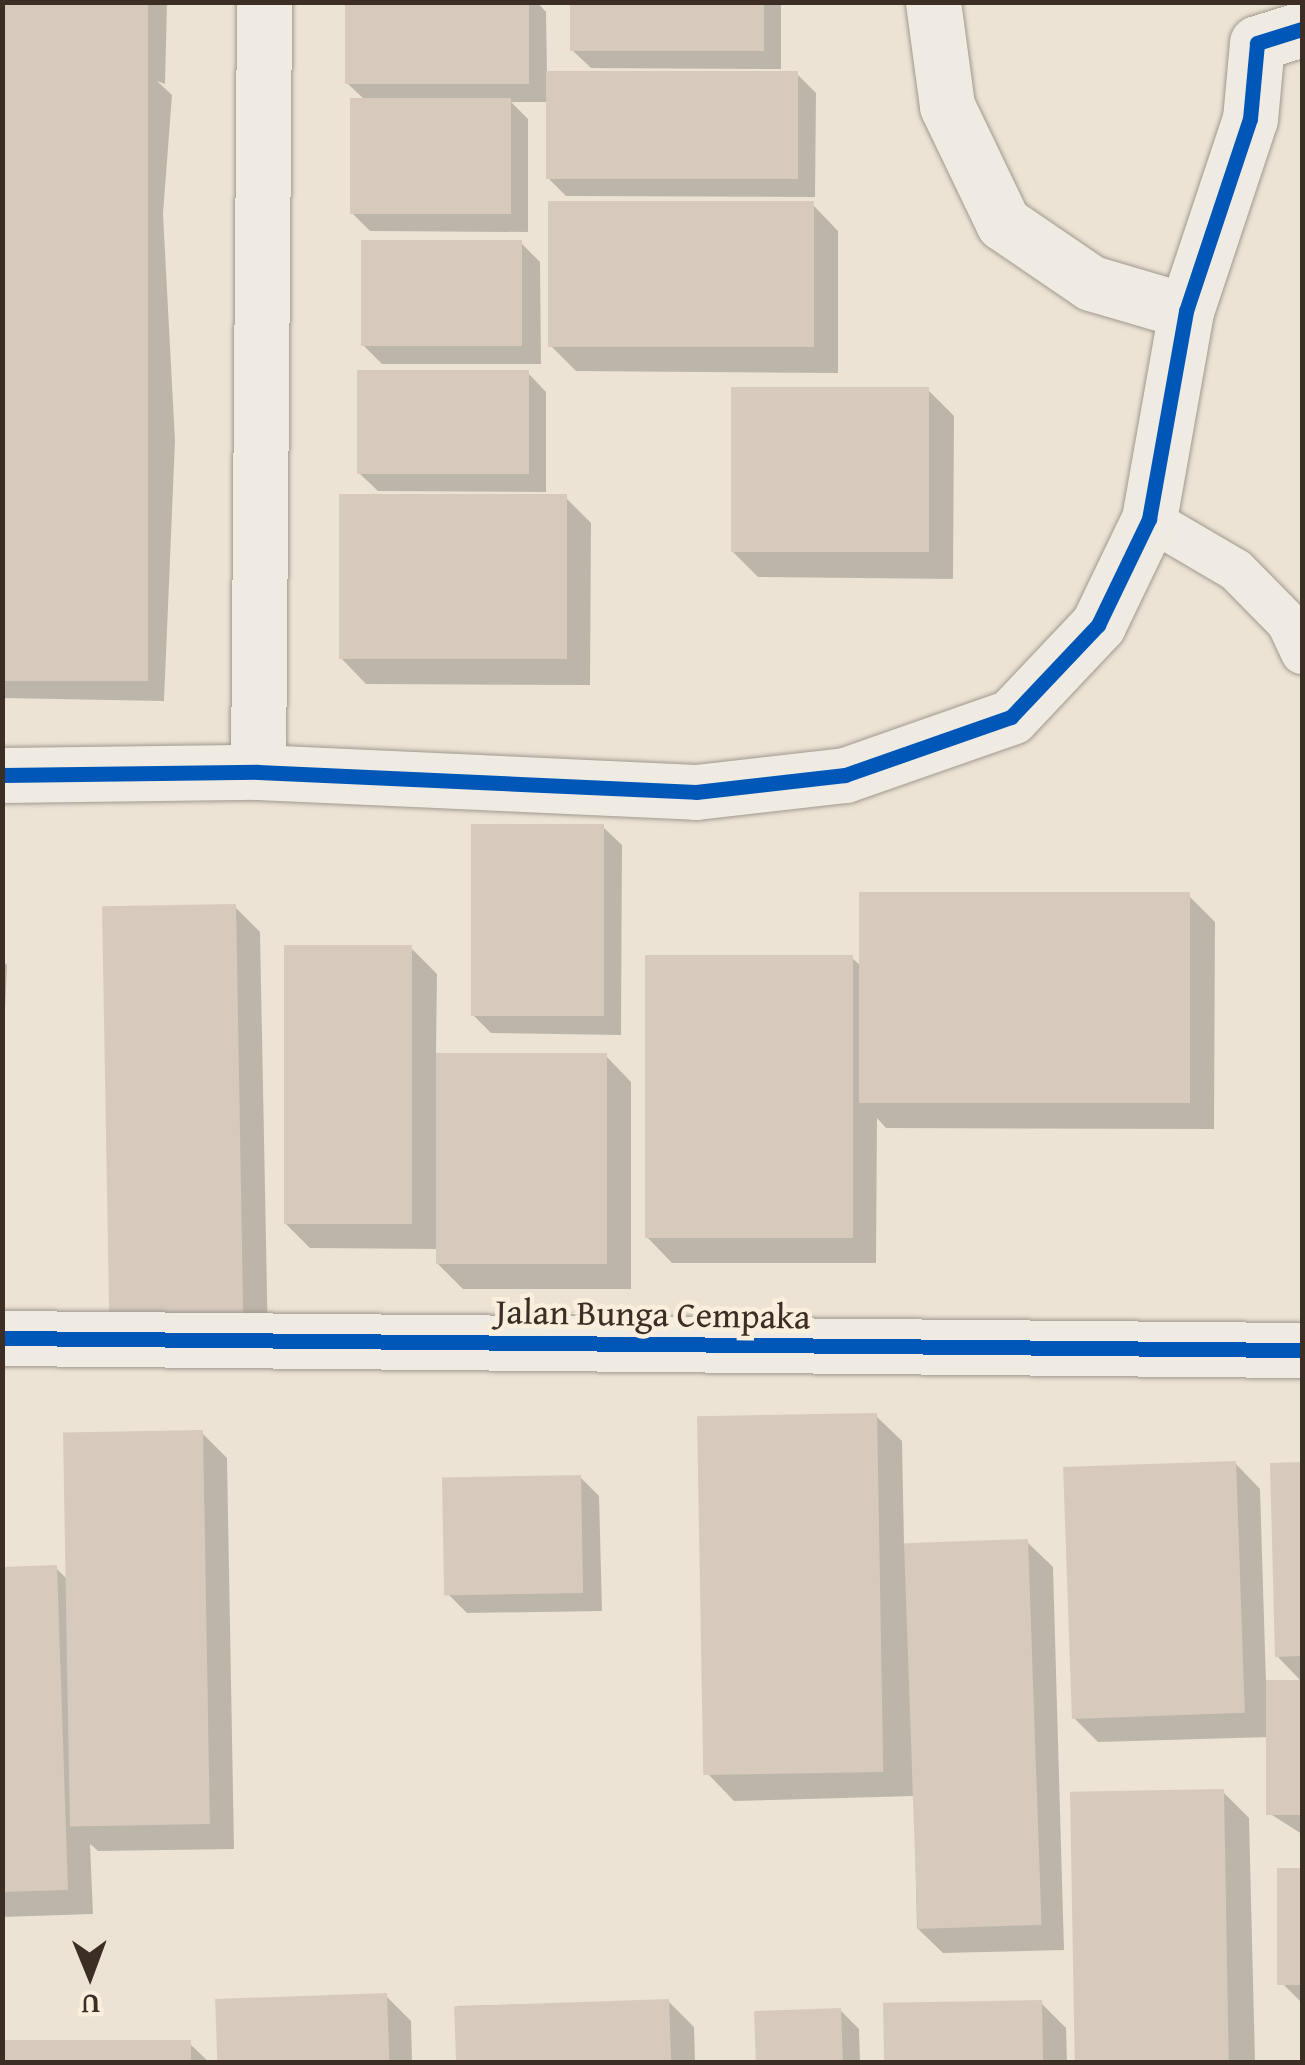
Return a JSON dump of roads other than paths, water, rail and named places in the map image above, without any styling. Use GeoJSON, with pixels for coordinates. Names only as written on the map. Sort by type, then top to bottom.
{"type":"FeatureCollection","features":[{"type":"Feature","properties":{"kind":"street"},"geometry":{"type":"LineString","coordinates":[[258,772],[264,2]]}},
{"type":"Feature","properties":{"kind":"street"},"geometry":{"type":"LineString","coordinates":[[933,2],[946,106],[1003,223],[1091,284],[1186,311]]}},
{"type":"Feature","properties":{"kind":"street"},"geometry":{"type":"LineString","coordinates":[[2,775],[258,772],[696,792],[845,775],[1011,717],[1098,625],[1149,519],[1186,311],[1250,119],[1266,25]]}},
{"type":"Feature","properties":{"kind":"street","name":"Jalan Bunga Cempaka"},"geometry":{"type":"LineString","coordinates":[[2,1338],[1302,1350]]}},
{"type":"Feature","properties":{"kind":"lane"},"geometry":{"type":"LineString","coordinates":[[1149,519],[1236,570],[1288,623],[1302,653]]}}]}
